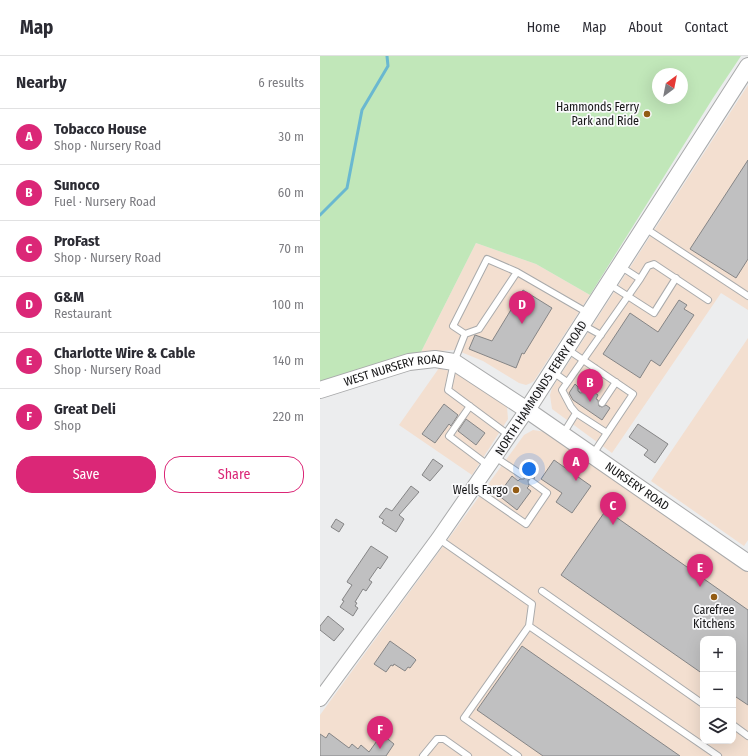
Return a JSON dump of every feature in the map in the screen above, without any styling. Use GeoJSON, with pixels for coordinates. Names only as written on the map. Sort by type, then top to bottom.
{"type":"FeatureCollection","features":[{"type":"Feature","properties":{"kind":"main road","name":"NORTH HAMMONDS FERRY ROAD"},"geometry":{"type":"LineString","coordinates":[[527,410],[553,372],[748,66]]}},
{"type":"Feature","properties":{"kind":"main road","name":"WEST NURSERY ROAD"},"geometry":{"type":"LineString","coordinates":[[320,390],[409,362],[434,359],[454,362],[527,410]]}},
{"type":"Feature","properties":{"kind":"main road","name":"NURSERY ROAD"},"geometry":{"type":"LineString","coordinates":[[527,410],[748,563]]}},
{"type":"Feature","properties":{"kind":"street","name":"NORTH HAMMONDS FERRY ROAD"},"geometry":{"type":"LineString","coordinates":[[320,699],[438,539],[527,410]]}},
{"type":"Feature","properties":{"kind":"lane"},"geometry":{"type":"LineString","coordinates":[[645,228],[748,296]]}},
{"type":"Feature","properties":{"kind":"lane"},"geometry":{"type":"LineString","coordinates":[[466,334],[453,326],[487,259],[518,272],[586,319],[601,335]]}},
{"type":"Feature","properties":{"kind":"lane"},"geometry":{"type":"LineString","coordinates":[[608,433],[576,413],[562,390],[652,263],[708,300]]}},
{"type":"Feature","properties":{"kind":"lane"},"geometry":{"type":"LineString","coordinates":[[620,266],[640,279]]}},
{"type":"Feature","properties":{"kind":"lane"},"geometry":{"type":"LineString","coordinates":[[510,436],[448,390],[454,362],[466,334],[479,329],[518,272]]}},
{"type":"Feature","properties":{"kind":"lane"},"geometry":{"type":"LineString","coordinates":[[609,284],[654,313],[676,278]]}},
{"type":"Feature","properties":{"kind":"lane"},"geometry":{"type":"LineString","coordinates":[[567,349],[633,394],[593,455]]}},
{"type":"Feature","properties":{"kind":"lane"},"geometry":{"type":"LineString","coordinates":[[582,389],[595,368]]}},
{"type":"Feature","properties":{"kind":"lane"},"geometry":{"type":"LineString","coordinates":[[553,372],[567,382]]}},
{"type":"Feature","properties":{"kind":"lane"},"geometry":{"type":"LineString","coordinates":[[602,403],[616,382]]}},
{"type":"Feature","properties":{"kind":"lane"},"geometry":{"type":"LineString","coordinates":[[571,407],[574,401]]}},
{"type":"Feature","properties":{"kind":"lane"},"geometry":{"type":"LineString","coordinates":[[470,406],[449,436],[492,462],[522,475]]}},
{"type":"Feature","properties":{"kind":"lane"},"geometry":{"type":"LineString","coordinates":[[563,434],[576,413]]}},
{"type":"Feature","properties":{"kind":"lane"},"geometry":{"type":"LineString","coordinates":[[590,421],[594,415]]}},
{"type":"Feature","properties":{"kind":"lane"},"geometry":{"type":"LineString","coordinates":[[474,488],[526,524],[548,493],[532,482]]}},
{"type":"Feature","properties":{"kind":"lane"},"geometry":{"type":"LineString","coordinates":[[438,539],[532,604],[529,626],[464,718],[518,756]]}},
{"type":"Feature","properties":{"kind":"lane"},"geometry":{"type":"LineString","coordinates":[[542,591],[700,702]]}},
{"type":"Feature","properties":{"kind":"lane"},"geometry":{"type":"LineString","coordinates":[[529,626],[718,756]]}},
{"type":"Feature","properties":{"kind":"lane"},"geometry":{"type":"LineString","coordinates":[[736,727],[748,736]]}},
{"type":"Feature","properties":{"kind":"lane"},"geometry":{"type":"LineString","coordinates":[[423,756],[437,739],[444,739],[468,756]]}},
{"type":"Feature","properties":{"kind":"shaded area"},"geometry":{"type":"Polygon","coordinates":[[[748,85],[748,310],[721,293],[612,453],[552,409],[550,395],[552,388],[748,85]]]}},
{"type":"Feature","properties":{"kind":"shaded area"},"geometry":{"type":"Polygon","coordinates":[[[476,243],[536,264],[590,295],[534,381],[526,385],[519,383],[483,361],[456,350],[421,352],[476,243]]]}},
{"type":"Feature","properties":{"kind":"shaded area"},"geometry":{"type":"Polygon","coordinates":[[[748,338],[748,540],[744,546],[651,481],[748,338]]]}},
{"type":"Feature","properties":{"kind":"shaded area"},"geometry":{"type":"Polygon","coordinates":[[[439,368],[464,375],[507,407],[508,419],[472,475],[399,425],[439,368]]]}},
{"type":"Feature","properties":{"kind":"shaded area"},"geometry":{"type":"Polygon","coordinates":[[[533,430],[546,432],[748,572],[748,756],[320,756],[320,715],[524,435],[533,430]]]}},
{"type":"Feature","properties":{"kind":"green space"},"geometry":{"type":"Polygon","coordinates":[[[320,56],[741,56],[713,98],[590,295],[536,264],[476,243],[421,352],[320,381],[320,56]]]}},
{"type":"Feature","properties":{"kind":"building"},"geometry":{"type":"Polygon","coordinates":[[[748,160],[748,259],[736,278],[690,249],[748,160]]]}},
{"type":"Feature","properties":{"kind":"building"},"geometry":{"type":"Polygon","coordinates":[[[523,290],[552,308],[524,354],[522,353],[516,368],[469,349],[475,335],[492,341],[523,290]]]}},
{"type":"Feature","properties":{"kind":"building"},"geometry":{"type":"Polygon","coordinates":[[[679,300],[687,305],[684,309],[694,315],[660,366],[651,360],[640,378],[603,354],[630,313],[658,332],[679,300]]]}},
{"type":"Feature","properties":{"kind":"building"},"geometry":{"type":"Polygon","coordinates":[[[575,384],[580,393],[586,392],[589,394],[592,391],[598,395],[596,399],[598,400],[599,406],[602,407],[606,405],[610,408],[602,420],[573,400],[569,393],[575,384]]]}},
{"type":"Feature","properties":{"kind":"building"},"geometry":{"type":"Polygon","coordinates":[[[444,404],[458,415],[451,426],[449,424],[435,443],[422,434],[444,404]]]}},
{"type":"Feature","properties":{"kind":"building"},"geometry":{"type":"Polygon","coordinates":[[[466,419],[485,433],[476,445],[458,431],[466,419]]]}},
{"type":"Feature","properties":{"kind":"building"},"geometry":{"type":"Polygon","coordinates":[[[638,424],[668,444],[655,463],[644,455],[648,450],[629,437],[638,424]]]}},
{"type":"Feature","properties":{"kind":"building"},"geometry":{"type":"Polygon","coordinates":[[[433,459],[443,466],[430,481],[422,475],[433,459]]]}},
{"type":"Feature","properties":{"kind":"building"},"geometry":{"type":"Polygon","coordinates":[[[554,460],[591,486],[572,513],[556,502],[562,493],[541,479],[554,460]]]}},
{"type":"Feature","properties":{"kind":"building","name":"Wells Fargo"},"geometry":{"type":"Polygon","coordinates":[[[525,471],[535,478],[528,480],[529,486],[527,488],[531,491],[517,510],[498,495],[512,476],[518,481],[520,479],[524,479],[526,476],[525,471]]]}},
{"type":"Feature","properties":{"kind":"building"},"geometry":{"type":"Polygon","coordinates":[[[411,486],[419,492],[399,515],[404,519],[396,532],[382,523],[384,520],[379,517],[386,508],[392,511],[411,486]]]}},
{"type":"Feature","properties":{"kind":"building"},"geometry":{"type":"Polygon","coordinates":[[[606,510],[748,610],[748,705],[736,697],[736,636],[700,636],[700,672],[561,575],[606,510]]]}},
{"type":"Feature","properties":{"kind":"building"},"geometry":{"type":"Polygon","coordinates":[[[336,519],[344,524],[339,532],[331,527],[336,519]]]}},
{"type":"Feature","properties":{"kind":"building"},"geometry":{"type":"Polygon","coordinates":[[[371,546],[388,557],[380,569],[378,567],[369,580],[372,582],[366,591],[363,589],[355,602],[357,603],[355,606],[358,608],[353,616],[340,607],[344,601],[342,600],[352,585],[347,582],[348,580],[371,546]]]}},
{"type":"Feature","properties":{"kind":"building"},"geometry":{"type":"Polygon","coordinates":[[[328,616],[344,629],[334,641],[320,630],[320,626],[328,616]]]}},
{"type":"Feature","properties":{"kind":"building"},"geometry":{"type":"Polygon","coordinates":[[[390,641],[416,660],[410,668],[408,667],[405,671],[394,664],[393,666],[391,665],[386,672],[374,664],[390,641]]]}},
{"type":"Feature","properties":{"kind":"building"},"geometry":{"type":"Polygon","coordinates":[[[522,646],[680,756],[543,756],[477,710],[522,646]]]}},
{"type":"Feature","properties":{"kind":"building"},"geometry":{"type":"Polygon","coordinates":[[[329,733],[349,748],[352,744],[358,749],[361,745],[369,752],[379,738],[381,740],[384,736],[394,744],[386,756],[320,756],[320,734],[326,738],[329,733]]]}},
{"type":"Feature","properties":{"kind":"waterway"},"geometry":{"type":"LineString","coordinates":[[320,215],[347,188],[362,110],[388,66],[387,56]]}},
{"type":"Feature","properties":{"kind":"place","name":"Hammonds Ferry Park and Ride"},"geometry":{"type":"Point","coordinates":[647,114]}},
{"type":"Feature","properties":{"kind":"place","name":"G&M"},"geometry":{"type":"Point","coordinates":[522,324]}},
{"type":"Feature","properties":{"kind":"place","name":"Sunoco"},"geometry":{"type":"Point","coordinates":[590,402]}},
{"type":"Feature","properties":{"kind":"place","name":"Tobacco House"},"geometry":{"type":"Point","coordinates":[576,481]}},
{"type":"Feature","properties":{"kind":"place","name":"Wells Fargo"},"geometry":{"type":"Point","coordinates":[516,490]}},
{"type":"Feature","properties":{"kind":"place","name":"ProFast"},"geometry":{"type":"Point","coordinates":[613,525]}},
{"type":"Feature","properties":{"kind":"place","name":"Charlotte Wire & Cable"},"geometry":{"type":"Point","coordinates":[700,587]}},
{"type":"Feature","properties":{"kind":"place","name":"Carefree Kitchens"},"geometry":{"type":"Point","coordinates":[714,597]}},
{"type":"Feature","properties":{"kind":"place","name":"Great Deli"},"geometry":{"type":"Point","coordinates":[380,749]}}]}
